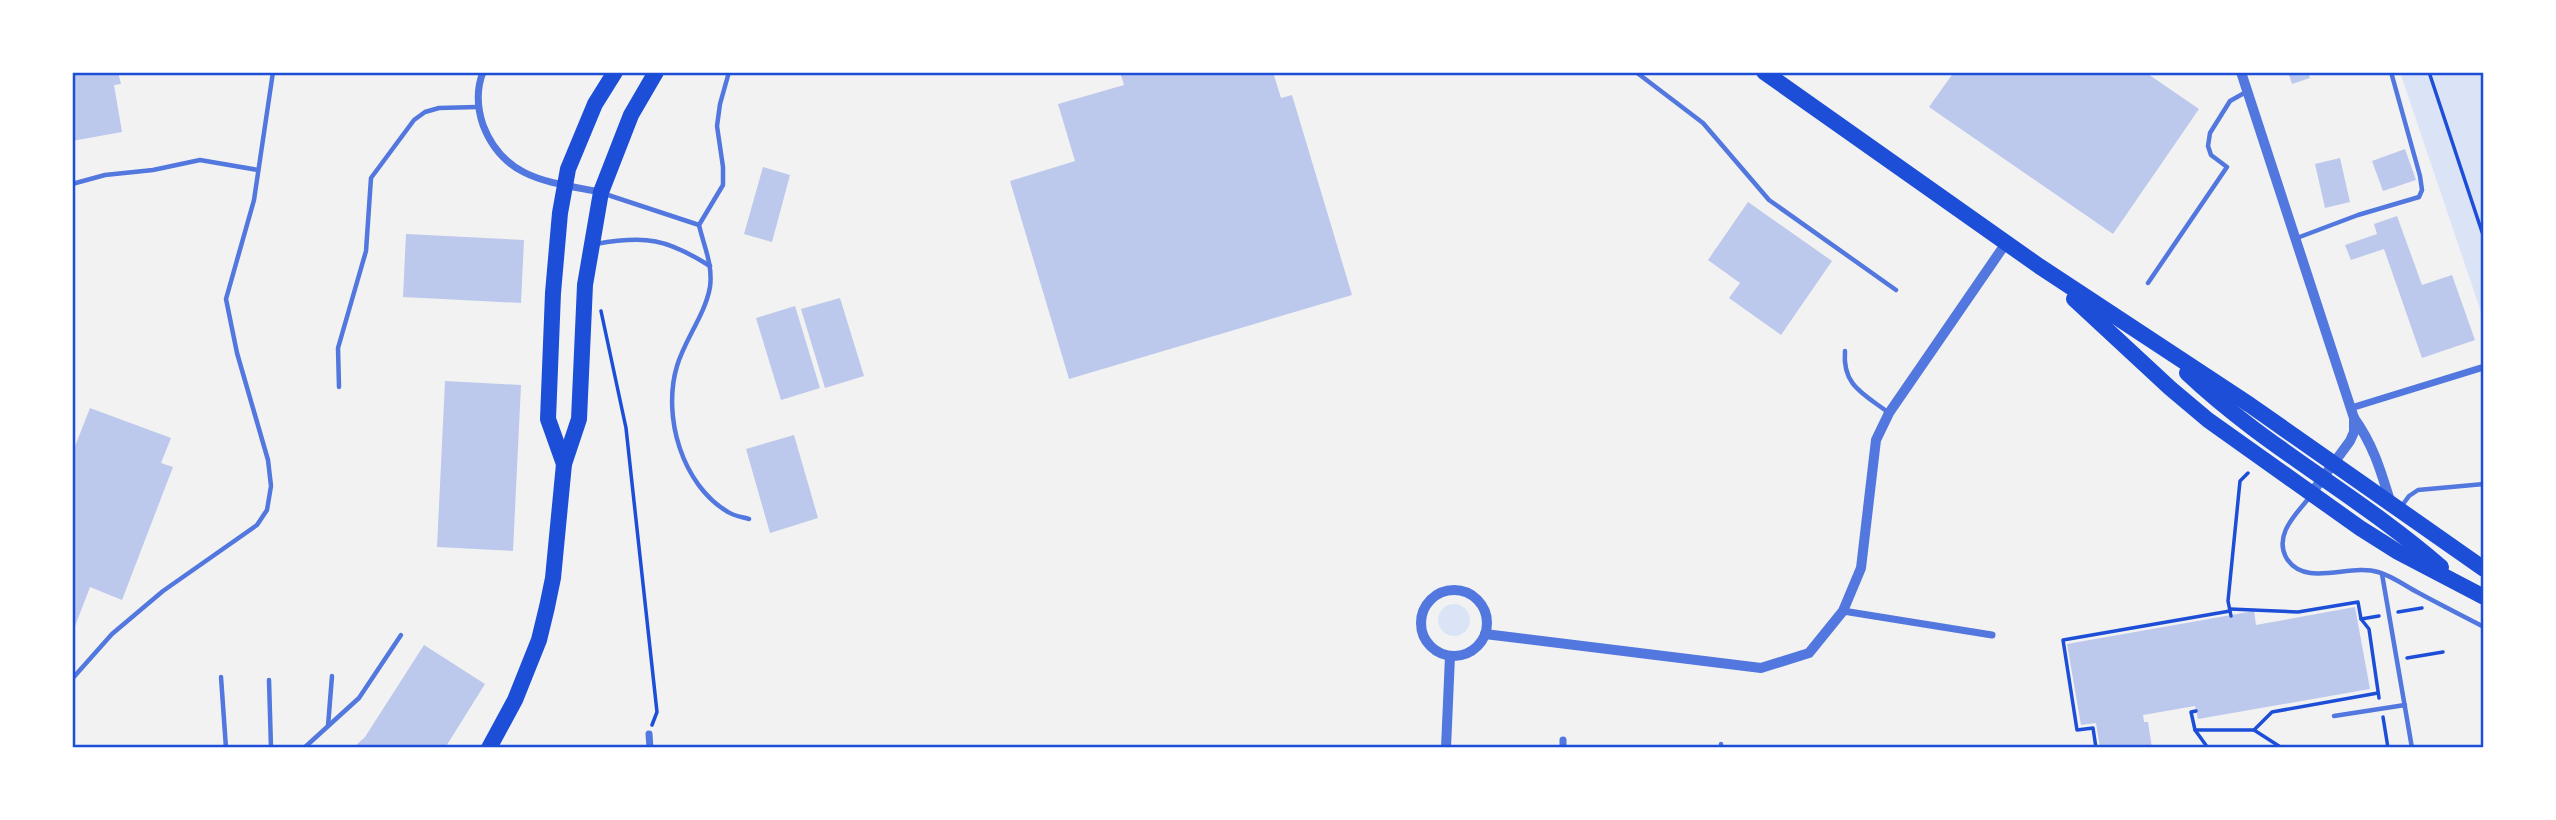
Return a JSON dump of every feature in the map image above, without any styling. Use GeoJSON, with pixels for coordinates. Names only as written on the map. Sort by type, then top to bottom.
{"type":"FeatureCollection","features":[{"type":"Feature","properties":{"kind":"highway"},"geometry":{"type":"LineString","coordinates":[[564,464],[548,419],[553,293],[560,213],[568,169],[595,104],[615,72]]}},
{"type":"Feature","properties":{"kind":"highway"},"geometry":{"type":"LineString","coordinates":[[489,748],[515,700],[539,639],[553,578],[564,464],[579,419],[585,285],[601,192],[631,115],[656,72]]}},
{"type":"Feature","properties":{"kind":"highway"},"geometry":{"type":"LineString","coordinates":[[1771,74],[2039,266],[2250,405],[2484,569]]}},
{"type":"Feature","properties":{"kind":"highway"},"geometry":{"type":"LineString","coordinates":[[2039,266],[2208,420],[2398,552],[2484,597]]}},
{"type":"Feature","properties":{"kind":"highway"},"geometry":{"type":"LineString","coordinates":[[2158,345],[2205,390],[2322,480],[2403,534],[2462,585]]}},
{"type":"Feature","properties":{"kind":"street"},"geometry":{"type":"LineString","coordinates":[[483,72],[477,107],[489,139],[507,163],[536,177],[601,192]]}},
{"type":"Feature","properties":{"kind":"street"},"geometry":{"type":"LineString","coordinates":[[2241,72],[2353,413],[2375,453],[2395,509]]}},
{"type":"Feature","properties":{"kind":"street"},"geometry":{"type":"LineString","coordinates":[[1485,634],[1761,668],[1809,653],[1843,611],[1861,568],[1876,440],[1889,413],[2006,243]]}},
{"type":"Feature","properties":{"kind":"street"},"geometry":{"type":"LineString","coordinates":[[2353,413],[2484,368]]}},
{"type":"Feature","properties":{"kind":"street"},"geometry":{"type":"LineString","coordinates":[[2311,494],[2350,440],[2354,432],[2353,413]]}},
{"type":"Feature","properties":{"kind":"street"},"geometry":{"type":"LineString","coordinates":[[1451,590],[1472,596],[1480,603],[1485,613],[1485,634],[1479,644],[1461,656],[1440,653],[1430,647],[1421,628],[1425,607],[1432,598],[1451,590]]}},
{"type":"Feature","properties":{"kind":"street"},"geometry":{"type":"LineString","coordinates":[[1843,611],[1992,635]]}},
{"type":"Feature","properties":{"kind":"street"},"geometry":{"type":"LineString","coordinates":[[1446,748],[1450,656]]}},
{"type":"Feature","properties":{"kind":"street"},"geometry":{"type":"LineString","coordinates":[[649,734],[650,748]]}},
{"type":"Feature","properties":{"kind":"lane"},"geometry":{"type":"LineString","coordinates":[[72,679],[112,634],[163,591],[257,525],[267,510],[271,486],[268,460],[237,353],[226,299],[254,200],[273,72]]}},
{"type":"Feature","properties":{"kind":"lane"},"geometry":{"type":"LineString","coordinates":[[729,72],[717,126],[723,185],[699,225],[711,266],[709,289],[703,310],[681,353],[672,390],[672,409],[677,438],[690,472],[709,497],[729,513],[749,519]]}},
{"type":"Feature","properties":{"kind":"lane"},"geometry":{"type":"LineString","coordinates":[[1636,72],[1703,123],[1769,200],[1896,290]]}},
{"type":"Feature","properties":{"kind":"lane"},"geometry":{"type":"LineString","coordinates":[[2296,239],[2358,215],[2419,197],[2422,191],[2420,176],[2391,72]]}},
{"type":"Feature","properties":{"kind":"lane"},"geometry":{"type":"LineString","coordinates":[[2148,284],[2227,167],[2211,155],[2208,146],[2210,133],[2230,101],[2247,92]]}},
{"type":"Feature","properties":{"kind":"lane"},"geometry":{"type":"LineString","coordinates":[[338,387],[338,348],[366,251],[371,178],[414,120],[425,112],[439,108],[477,107]]}},
{"type":"Feature","properties":{"kind":"lane"},"geometry":{"type":"LineString","coordinates":[[72,184],[105,175],[153,170],[200,160],[258,170]]}},
{"type":"Feature","properties":{"kind":"lane"},"geometry":{"type":"LineString","coordinates":[[601,192],[628,204],[699,225]]}},
{"type":"Feature","properties":{"kind":"lane"},"geometry":{"type":"LineString","coordinates":[[592,244],[633,239],[657,240],[683,249],[711,266]]}},
{"type":"Feature","properties":{"kind":"lane"},"geometry":{"type":"LineString","coordinates":[[1845,351],[1844,367],[1854,387],[1889,413]]}},
{"type":"Feature","properties":{"kind":"lane"},"geometry":{"type":"LineString","coordinates":[[2395,509],[2418,490],[2484,484]]}},
{"type":"Feature","properties":{"kind":"lane"},"geometry":{"type":"LineString","coordinates":[[2311,494],[2281,542],[2285,555],[2294,568],[2305,573],[2359,569],[2381,573],[2484,627],[2484,631]]}},
{"type":"Feature","properties":{"kind":"lane"},"geometry":{"type":"LineString","coordinates":[[2381,573],[2412,748]]}},
{"type":"Feature","properties":{"kind":"lane"},"geometry":{"type":"LineString","coordinates":[[304,748],[359,698],[401,635]]}},
{"type":"Feature","properties":{"kind":"lane"},"geometry":{"type":"LineString","coordinates":[[328,726],[332,676]]}},
{"type":"Feature","properties":{"kind":"lane"},"geometry":{"type":"LineString","coordinates":[[221,677],[226,748]]}},
{"type":"Feature","properties":{"kind":"lane"},"geometry":{"type":"LineString","coordinates":[[269,680],[271,748]]}},
{"type":"Feature","properties":{"kind":"lane"},"geometry":{"type":"LineString","coordinates":[[2334,716],[2404,705]]}},
{"type":"Feature","properties":{"kind":"path"},"geometry":{"type":"LineString","coordinates":[[2429,72],[2484,238]]}},
{"type":"Feature","properties":{"kind":"path"},"geometry":{"type":"LineString","coordinates":[[585,285],[602,313],[626,428],[657,712],[649,734]]}},
{"type":"Feature","properties":{"kind":"path"},"geometry":{"type":"LineString","coordinates":[[2230,612],[2228,601],[2240,481],[2248,473]]}},
{"type":"Feature","properties":{"kind":"path"},"geometry":{"type":"LineString","coordinates":[[2096,748],[2093,728],[2077,730],[2063,640],[2230,612],[2298,612],[2358,602],[2361,619],[2369,629],[2380,701]]}},
{"type":"Feature","properties":{"kind":"path"},"geometry":{"type":"LineString","coordinates":[[2397,612],[2427,607]]}},
{"type":"Feature","properties":{"kind":"path"},"geometry":{"type":"LineString","coordinates":[[2361,619],[2379,616]]}},
{"type":"Feature","properties":{"kind":"path"},"geometry":{"type":"LineString","coordinates":[[2406,658],[2443,652]]}},
{"type":"Feature","properties":{"kind":"path"},"geometry":{"type":"LineString","coordinates":[[2374,664],[2381,663]]}},
{"type":"Feature","properties":{"kind":"path"},"geometry":{"type":"LineString","coordinates":[[2254,730],[2272,712],[2378,693]]}},
{"type":"Feature","properties":{"kind":"path"},"geometry":{"type":"LineString","coordinates":[[2196,711],[2192,712],[2195,730],[2208,748]]}},
{"type":"Feature","properties":{"kind":"path"},"geometry":{"type":"LineString","coordinates":[[2382,715],[2388,748]]}},
{"type":"Feature","properties":{"kind":"path"},"geometry":{"type":"LineString","coordinates":[[2195,730],[2254,730],[2282,748]]}},
{"type":"Feature","properties":{"kind":"shaded area"},"geometry":{"type":"Polygon","coordinates":[[[2400,72],[2484,72],[2484,321],[2400,72]]]}},
{"type":"Feature","properties":{"kind":"shaded area"},"geometry":{"type":"Polygon","coordinates":[[[1454,604],[1465,609],[1470,620],[1465,631],[1454,636],[1443,631],[1438,620],[1443,609],[1454,604]]]}},
{"type":"Feature","properties":{"kind":"building"},"geometry":{"type":"Polygon","coordinates":[[[72,72],[118,72],[121,84],[114,85],[122,132],[72,141],[72,72]]]}},
{"type":"Feature","properties":{"kind":"building"},"geometry":{"type":"Polygon","coordinates":[[[1120,72],[1273,72],[1281,98],[1292,95],[1352,295],[1069,379],[1010,181],[1075,161],[1058,104],[1124,85],[1120,72]]]}},
{"type":"Feature","properties":{"kind":"building"},"geometry":{"type":"Polygon","coordinates":[[[1954,72],[2145,72],[2199,109],[2113,234],[1929,107],[1954,72]]]}},
{"type":"Feature","properties":{"kind":"building"},"geometry":{"type":"Polygon","coordinates":[[[2288,72],[2308,72],[2310,78],[2292,84],[2288,72]]]}},
{"type":"Feature","properties":{"kind":"building"},"geometry":{"type":"Polygon","coordinates":[[[2405,149],[2416,180],[2383,191],[2372,161],[2405,149]]]}},
{"type":"Feature","properties":{"kind":"building"},"geometry":{"type":"Polygon","coordinates":[[[2340,158],[2350,202],[2325,208],[2315,164],[2340,158]]]}},
{"type":"Feature","properties":{"kind":"building"},"geometry":{"type":"Polygon","coordinates":[[[763,167],[790,175],[772,242],[744,234],[763,167]]]}},
{"type":"Feature","properties":{"kind":"building"},"geometry":{"type":"Polygon","coordinates":[[[1748,202],[1832,261],[1781,335],[1729,298],[1740,283],[1708,260],[1748,202]]]}},
{"type":"Feature","properties":{"kind":"building"},"geometry":{"type":"Polygon","coordinates":[[[2397,216],[2422,285],[2452,275],[2475,340],[2422,358],[2384,249],[2351,260],[2345,245],[2377,234],[2374,224],[2397,216]]]}},
{"type":"Feature","properties":{"kind":"building"},"geometry":{"type":"Polygon","coordinates":[[[406,234],[524,240],[521,303],[403,297],[406,234]]]}},
{"type":"Feature","properties":{"kind":"building"},"geometry":{"type":"Polygon","coordinates":[[[840,298],[864,376],[825,388],[801,309],[840,298]]]}},
{"type":"Feature","properties":{"kind":"building"},"geometry":{"type":"Polygon","coordinates":[[[795,306],[820,388],[781,400],[756,318],[795,306]]]}},
{"type":"Feature","properties":{"kind":"building"},"geometry":{"type":"Polygon","coordinates":[[[445,381],[521,385],[513,551],[437,547],[445,381]]]}},
{"type":"Feature","properties":{"kind":"building"},"geometry":{"type":"Polygon","coordinates":[[[90,408],[171,438],[161,463],[173,467],[122,600],[90,587],[72,634],[72,454],[90,408]]]}},
{"type":"Feature","properties":{"kind":"building"},"geometry":{"type":"Polygon","coordinates":[[[794,435],[818,518],[770,533],[746,449],[794,435]]]}},
{"type":"Feature","properties":{"kind":"building"},"geometry":{"type":"Polygon","coordinates":[[[2355,607],[2370,689],[2198,719],[2195,706],[2143,715],[2144,722],[2148,722],[2152,748],[2100,748],[2096,723],[2081,725],[2067,644],[2254,611],[2256,625],[2355,607]]]}},
{"type":"Feature","properties":{"kind":"building"},"geometry":{"type":"Polygon","coordinates":[[[424,645],[485,684],[445,748],[353,748],[365,737],[424,645]]]}}]}
